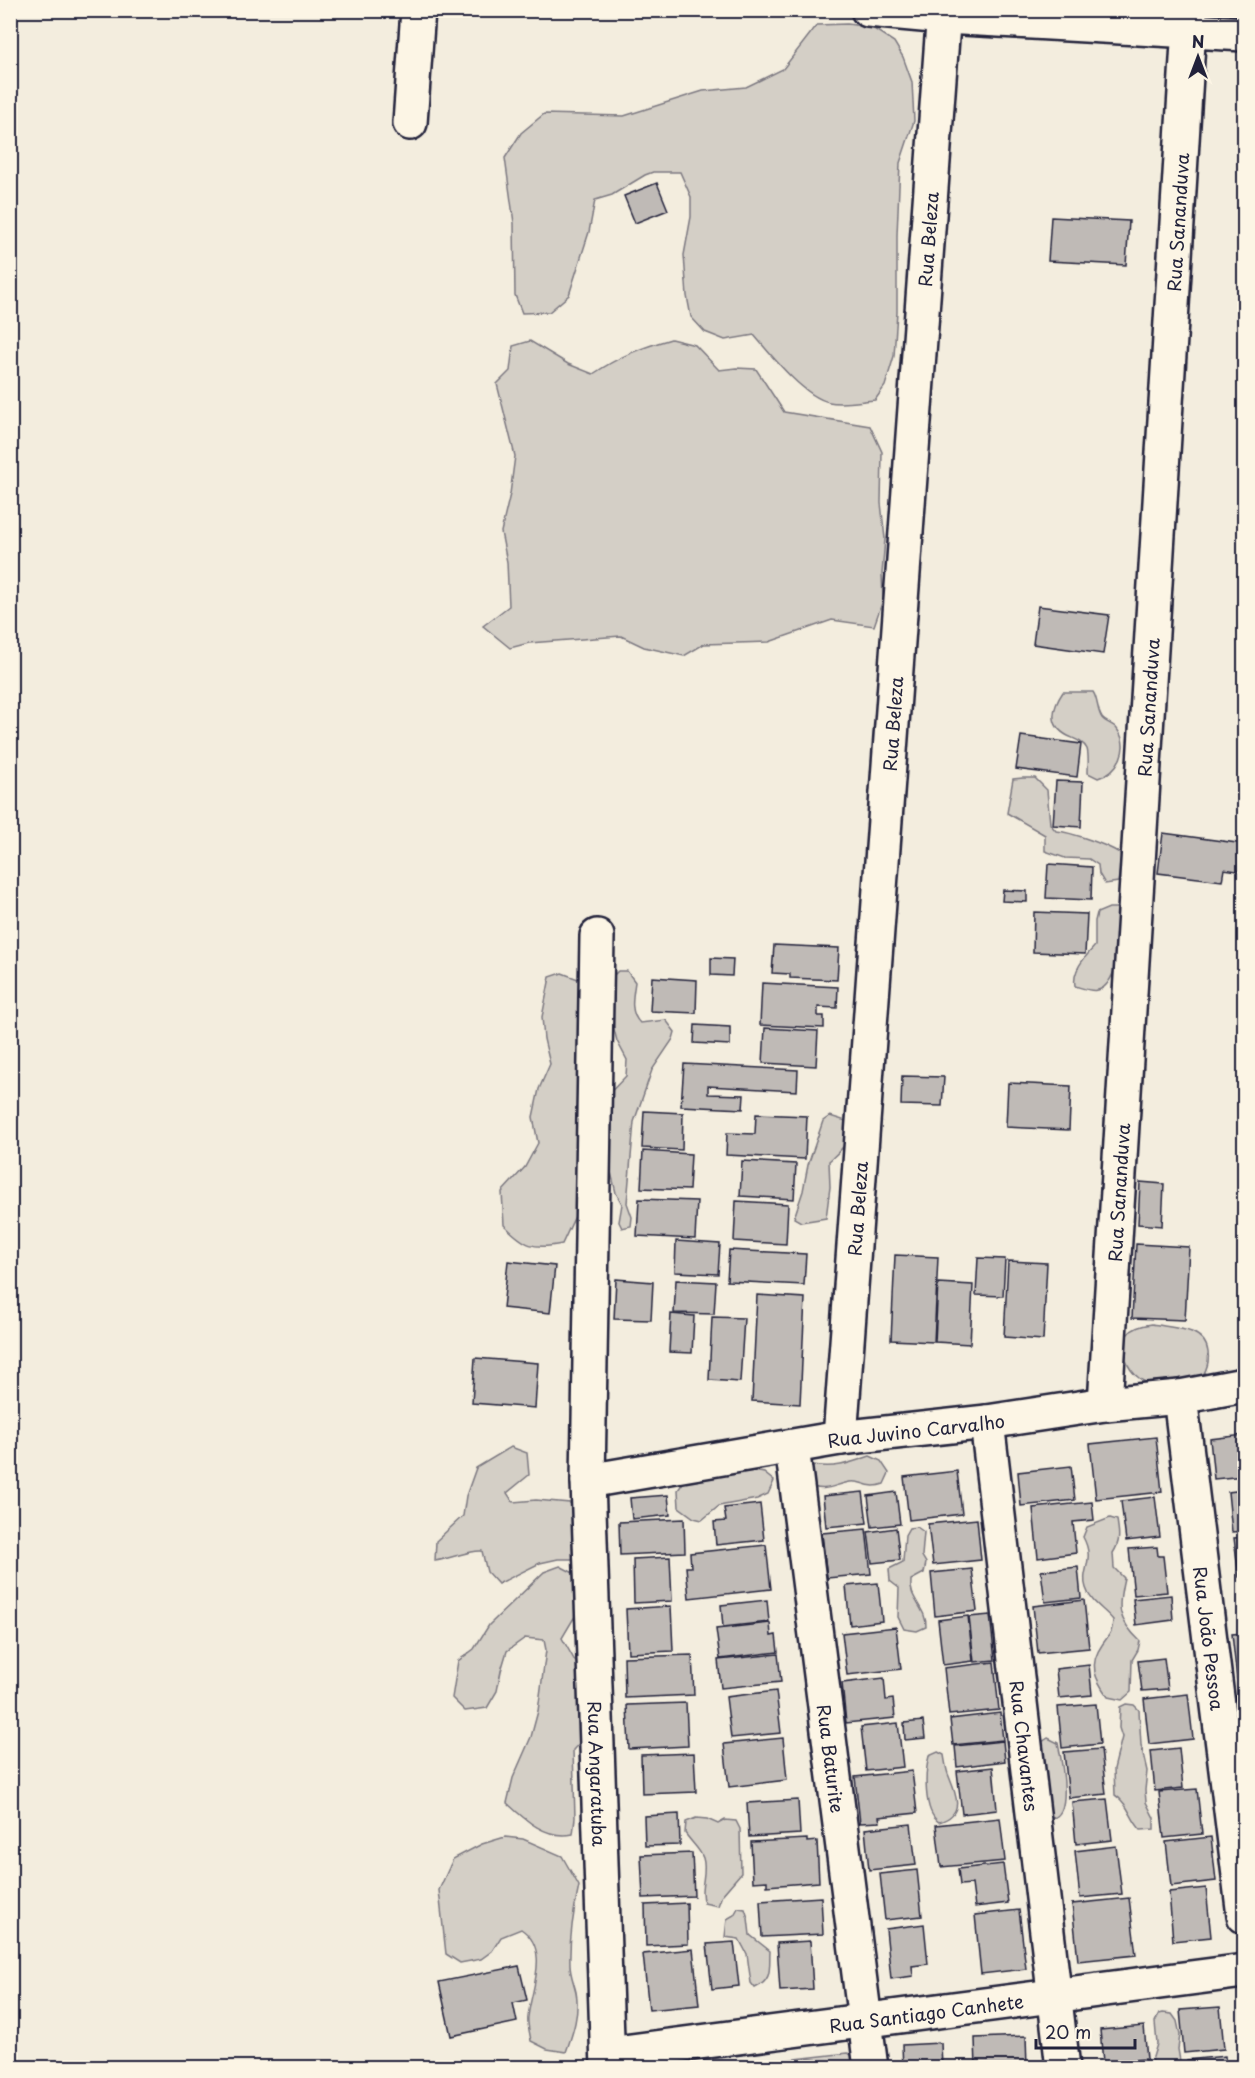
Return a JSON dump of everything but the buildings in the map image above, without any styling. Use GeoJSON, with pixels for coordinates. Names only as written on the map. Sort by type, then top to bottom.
{"type":"FeatureCollection","features":[{"type":"Feature","properties":{"kind":"street"},"geometry":{"type":"LineString","coordinates":[[410,123],[418,10]]}},
{"type":"Feature","properties":{"kind":"street"},"geometry":{"type":"LineString","coordinates":[[868,10],[1189,20],[1245,34]]}},
{"type":"Feature","properties":{"kind":"street","name":"Rua Beleza"},"geometry":{"type":"LineString","coordinates":[[840,1438],[944,14]]}},
{"type":"Feature","properties":{"kind":"street","name":"Rua Sananduva"},"geometry":{"type":"LineString","coordinates":[[1105,1404],[1189,20]]}},
{"type":"Feature","properties":{"kind":"street","name":"Rua Angaratuba"},"geometry":{"type":"LineString","coordinates":[[597,936],[588,1481],[608,2061]]}},
{"type":"Feature","properties":{"kind":"street","name":"Rua Juvino Carvalho"},"geometry":{"type":"LineString","coordinates":[[588,1481],[840,1438],[987,1422],[1105,1404],[1180,1397],[1245,1385]]}},
{"type":"Feature","properties":{"kind":"street","name":"Rua João Pessoa"},"geometry":{"type":"LineString","coordinates":[[1180,1397],[1245,1916]]}},
{"type":"Feature","properties":{"kind":"street","name":"Rua Chavantes"},"geometry":{"type":"LineString","coordinates":[[987,1422],[1063,2067]]}},
{"type":"Feature","properties":{"kind":"street","name":"Rua Baturite"},"geometry":{"type":"LineString","coordinates":[[792,1447],[871,2067]]}},
{"type":"Feature","properties":{"kind":"street","name":"Rua Santiago Canhete"},"geometry":{"type":"LineString","coordinates":[[608,2061],[865,2020],[1245,1971]]}},
{"type":"Feature","properties":{"kind":"shaded area"},"geometry":{"type":"Polygon","coordinates":[[[847,24],[871,27],[894,42],[903,57],[912,82],[914,121],[900,163],[894,356],[885,386],[875,400],[840,403],[819,398],[788,374],[754,335],[725,340],[705,332],[691,317],[684,255],[691,217],[691,197],[680,172],[653,172],[612,195],[595,200],[589,232],[569,295],[549,312],[522,313],[515,295],[514,223],[505,158],[521,133],[544,114],[624,116],[703,91],[746,87],[783,69],[817,25],[847,24]]]}},
{"type":"Feature","properties":{"kind":"shaded area"},"geometry":{"type":"Polygon","coordinates":[[[671,339],[695,345],[719,370],[756,369],[784,412],[870,426],[882,452],[881,503],[885,539],[882,574],[883,600],[874,626],[832,620],[769,642],[704,644],[684,656],[644,647],[621,636],[529,643],[510,648],[483,626],[509,606],[507,562],[501,532],[510,494],[515,456],[497,384],[510,371],[513,346],[530,341],[568,364],[593,374],[630,353],[671,339]]]}},
{"type":"Feature","properties":{"kind":"shaded area"},"geometry":{"type":"Polygon","coordinates":[[[1063,692],[1093,692],[1102,718],[1116,727],[1121,736],[1123,744],[1120,758],[1105,775],[1098,778],[1088,773],[1088,754],[1085,746],[1061,732],[1057,727],[1055,710],[1063,692]]]}},
{"type":"Feature","properties":{"kind":"shaded area"},"geometry":{"type":"Polygon","coordinates":[[[1035,778],[1047,790],[1050,824],[1056,831],[1090,840],[1122,855],[1118,882],[1105,884],[1099,874],[1098,865],[1089,859],[1065,858],[1045,851],[1045,835],[1007,813],[1013,779],[1035,778]]]}},
{"type":"Feature","properties":{"kind":"shaded area"},"geometry":{"type":"Polygon","coordinates":[[[1109,908],[1118,908],[1125,912],[1121,943],[1111,978],[1105,986],[1098,990],[1075,986],[1077,969],[1095,946],[1097,913],[1109,908]]]}},
{"type":"Feature","properties":{"kind":"shaded area"},"geometry":{"type":"Polygon","coordinates":[[[618,971],[627,971],[635,982],[633,1009],[640,1023],[666,1020],[675,1032],[673,1039],[652,1070],[634,1122],[627,1203],[632,1217],[631,1226],[622,1228],[619,1222],[622,1204],[616,1193],[611,1172],[600,1103],[626,1076],[627,1060],[617,1041],[603,986],[618,971]]]}},
{"type":"Feature","properties":{"kind":"shaded area"},"geometry":{"type":"Polygon","coordinates":[[[562,973],[586,982],[588,1188],[562,1244],[544,1247],[524,1242],[504,1225],[502,1192],[525,1167],[538,1143],[533,1117],[539,1089],[550,1064],[542,1017],[550,977],[562,973]]]}},
{"type":"Feature","properties":{"kind":"shaded area"},"geometry":{"type":"Polygon","coordinates":[[[830,1116],[846,1121],[848,1135],[845,1144],[829,1161],[830,1187],[826,1218],[801,1222],[794,1218],[803,1191],[808,1165],[823,1121],[830,1116]]]}},
{"type":"Feature","properties":{"kind":"shaded area"},"geometry":{"type":"Polygon","coordinates":[[[1152,1324],[1186,1330],[1194,1333],[1206,1344],[1207,1366],[1195,1386],[1152,1384],[1139,1378],[1131,1370],[1125,1358],[1124,1340],[1135,1328],[1152,1324]]]}},
{"type":"Feature","properties":{"kind":"shaded area"},"geometry":{"type":"Polygon","coordinates":[[[511,1447],[527,1453],[529,1475],[507,1493],[513,1502],[536,1500],[570,1503],[580,1524],[580,1559],[558,1559],[540,1563],[498,1584],[487,1572],[482,1551],[435,1561],[436,1541],[463,1516],[466,1496],[476,1468],[511,1447]]]}},
{"type":"Feature","properties":{"kind":"shaded area"},"geometry":{"type":"Polygon","coordinates":[[[870,1456],[881,1461],[889,1473],[884,1484],[873,1486],[850,1482],[824,1488],[807,1485],[807,1470],[814,1465],[836,1466],[870,1456]]]}},
{"type":"Feature","properties":{"kind":"shaded area"},"geometry":{"type":"Polygon","coordinates":[[[754,1471],[764,1473],[774,1481],[768,1494],[757,1499],[719,1506],[702,1520],[694,1518],[679,1507],[678,1490],[685,1480],[754,1471]]]}},
{"type":"Feature","properties":{"kind":"shaded area"},"geometry":{"type":"Polygon","coordinates":[[[1110,1518],[1117,1520],[1119,1533],[1113,1553],[1114,1568],[1124,1578],[1120,1597],[1121,1612],[1127,1626],[1140,1641],[1132,1660],[1131,1692],[1122,1700],[1108,1697],[1095,1672],[1095,1659],[1110,1633],[1113,1620],[1088,1593],[1085,1582],[1088,1553],[1083,1537],[1087,1527],[1110,1518]]]}},
{"type":"Feature","properties":{"kind":"shaded area"},"geometry":{"type":"Polygon","coordinates":[[[917,1527],[924,1532],[922,1556],[926,1563],[924,1573],[911,1580],[911,1587],[924,1614],[926,1627],[917,1631],[904,1629],[898,1617],[899,1588],[890,1581],[889,1569],[903,1562],[905,1535],[909,1528],[917,1527]]]}},
{"type":"Feature","properties":{"kind":"shaded area"},"geometry":{"type":"Polygon","coordinates":[[[560,1566],[583,1578],[584,1601],[562,1638],[588,1684],[584,1738],[573,1750],[575,1818],[573,1834],[563,1835],[537,1827],[507,1803],[513,1778],[531,1737],[538,1711],[546,1650],[544,1640],[525,1638],[507,1651],[497,1691],[487,1708],[465,1711],[452,1698],[458,1661],[474,1649],[489,1625],[544,1572],[560,1566]]]}},
{"type":"Feature","properties":{"kind":"shaded area"},"geometry":{"type":"Polygon","coordinates":[[[1126,1704],[1134,1705],[1139,1710],[1141,1745],[1147,1771],[1146,1802],[1154,1818],[1154,1829],[1141,1830],[1115,1795],[1114,1769],[1122,1737],[1119,1728],[1120,1707],[1126,1704]]]}},
{"type":"Feature","properties":{"kind":"shaded area"},"geometry":{"type":"Polygon","coordinates":[[[1048,1738],[1058,1743],[1062,1762],[1064,1800],[1056,1817],[1048,1818],[1041,1749],[1042,1742],[1048,1738]]]}},
{"type":"Feature","properties":{"kind":"shaded area"},"geometry":{"type":"Polygon","coordinates":[[[938,1752],[944,1755],[957,1802],[953,1814],[939,1822],[930,1810],[926,1791],[929,1756],[938,1752]]]}},
{"type":"Feature","properties":{"kind":"shaded area"},"geometry":{"type":"Polygon","coordinates":[[[696,1818],[707,1819],[718,1824],[725,1820],[736,1821],[740,1829],[741,1873],[722,1895],[718,1906],[704,1903],[702,1897],[703,1858],[685,1833],[686,1822],[696,1818]]]}},
{"type":"Feature","properties":{"kind":"shaded area"},"geometry":{"type":"Polygon","coordinates":[[[505,1837],[523,1839],[562,1856],[579,1886],[572,1925],[570,1955],[577,2007],[566,2052],[547,2049],[531,2041],[528,2017],[537,1970],[537,1958],[530,1937],[521,1929],[501,1937],[492,1951],[481,1959],[460,1963],[446,1954],[439,1890],[453,1859],[482,1844],[505,1837]]]}},
{"type":"Feature","properties":{"kind":"shaded area"},"geometry":{"type":"Polygon","coordinates":[[[738,1908],[745,1909],[750,1935],[770,1951],[770,1968],[767,1977],[761,1985],[755,1988],[751,1983],[747,1954],[739,1939],[725,1937],[727,1919],[734,1915],[738,1908]]]}},
{"type":"Feature","properties":{"kind":"shaded area"},"geometry":{"type":"Polygon","coordinates":[[[1159,2014],[1172,2014],[1177,2021],[1181,2067],[1150,2067],[1157,2044],[1155,2022],[1159,2014]]]}},
{"type":"Feature","properties":{"kind":"shaded area"},"geometry":{"type":"Polygon","coordinates":[[[848,2053],[858,2060],[858,2068],[826,2066],[755,2068],[777,2061],[848,2053]]]}}]}
